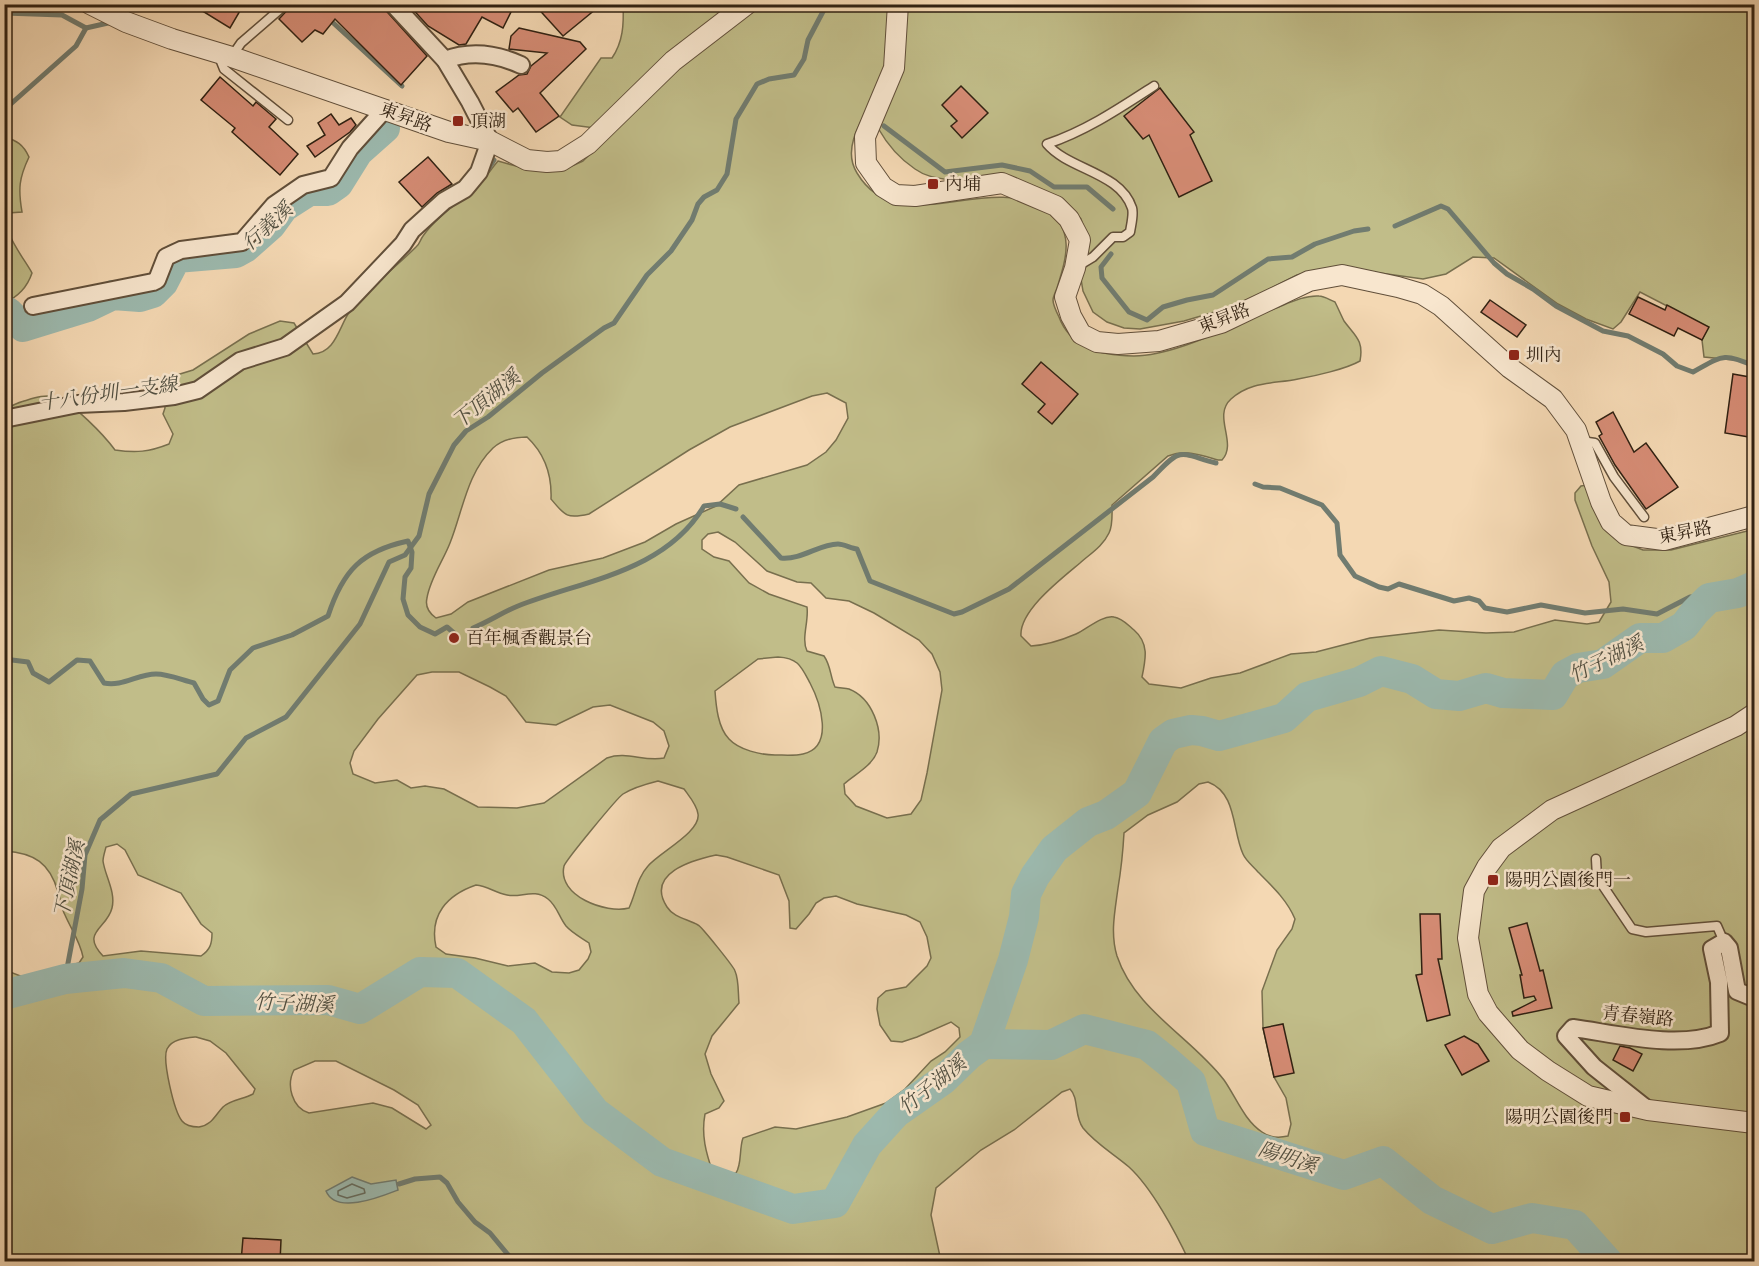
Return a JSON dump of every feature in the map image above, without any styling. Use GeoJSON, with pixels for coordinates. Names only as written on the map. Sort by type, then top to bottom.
{"type":"FeatureCollection","features":[{"type":"Feature","properties":{"kind":"street","name":"東昇路"},"geometry":{"type":"LineString","coordinates":[[90,4],[126,22],[172,39],[449,132],[490,141],[527,160],[561,162],[588,144],[673,61],[747,4]]}},
{"type":"Feature","properties":{"kind":"street"},"geometry":{"type":"LineString","coordinates":[[4,419],[78,404],[124,402],[174,396],[198,390],[240,361],[285,347],[347,303],[403,244],[412,230],[444,201],[465,189],[479,172],[490,141],[445,60],[393,4]]}},
{"type":"Feature","properties":{"kind":"street","name":"東昇路"},"geometry":{"type":"LineString","coordinates":[[898,4],[894,68],[865,137],[866,163],[883,187],[896,195],[915,196],[1002,183],[1056,206],[1070,219],[1080,240],[1075,268],[1065,297],[1071,316],[1081,334],[1098,342],[1118,344],[1159,341],[1221,323],[1309,281],[1342,275],[1422,294],[1441,306],[1510,368],[1553,399],[1576,430],[1601,502],[1611,522],[1626,535],[1664,540],[1755,516]]}},
{"type":"Feature","properties":{"kind":"street"},"geometry":{"type":"LineString","coordinates":[[445,60],[462,54],[496,56],[521,65]]}},
{"type":"Feature","properties":{"kind":"street"},"geometry":{"type":"LineString","coordinates":[[33,306],[153,282],[157,280],[166,257],[181,250],[242,242],[274,205],[303,185],[331,178],[350,148],[386,109]]}},
{"type":"Feature","properties":{"kind":"street"},"geometry":{"type":"LineString","coordinates":[[1755,714],[1736,726],[1552,810],[1501,848],[1474,891],[1468,938],[1478,994],[1488,1013],[1520,1050],[1548,1071],[1588,1096],[1648,1110],[1755,1123]]}},
{"type":"Feature","properties":{"kind":"street"},"geometry":{"type":"LineString","coordinates":[[1724,942],[1729,948],[1737,991],[1755,998]]}},
{"type":"Feature","properties":{"kind":"street","name":"青春嶺路"},"geometry":{"type":"LineString","coordinates":[[1648,1110],[1594,1067],[1566,1036],[1573,1028],[1683,1040],[1706,1038],[1720,1033],[1719,982],[1712,949],[1724,942]]}},
{"type":"Feature","properties":{"kind":"lane"},"geometry":{"type":"LineString","coordinates":[[286,4],[225,55],[224,69],[288,120]]}},
{"type":"Feature","properties":{"kind":"lane"},"geometry":{"type":"LineString","coordinates":[[1075,268],[1093,257],[1113,237],[1123,237],[1130,232],[1133,209],[1122,192],[1107,179],[1055,154],[1047,144],[1079,131],[1154,86]]}},
{"type":"Feature","properties":{"kind":"lane"},"geometry":{"type":"LineString","coordinates":[[1581,441],[1595,443],[1614,477],[1644,517]]}},
{"type":"Feature","properties":{"kind":"lane"},"geometry":{"type":"LineString","coordinates":[[1596,859],[1597,877],[1632,929],[1646,932],[1717,926],[1724,942]]}},
{"type":"Feature","properties":{"kind":"shaded area"},"geometry":{"type":"Polygon","coordinates":[[[623,5],[739,5],[595,128],[572,125],[560,117],[601,58],[612,58],[616,52],[622,33],[623,5]]]}},
{"type":"Feature","properties":{"kind":"shaded area"},"geometry":{"type":"Polygon","coordinates":[[[760,5],[891,5],[884,79],[854,138],[852,162],[857,173],[875,193],[896,203],[920,205],[997,197],[1023,200],[1046,210],[1062,227],[1065,236],[1065,256],[1053,299],[1064,328],[1071,337],[1100,352],[1134,356],[1151,355],[1188,344],[1294,301],[1314,296],[1335,302],[1344,321],[1358,339],[1361,348],[1360,361],[1354,364],[1313,376],[1255,386],[1231,399],[1224,413],[1227,446],[1222,460],[1187,453],[1168,456],[1112,505],[1111,527],[1103,542],[1052,587],[1027,616],[1022,626],[1021,636],[1031,646],[1043,645],[1076,634],[1105,618],[1117,618],[1125,622],[1142,640],[1145,657],[1142,677],[1149,684],[1181,688],[1211,678],[1240,673],[1291,654],[1316,652],[1370,638],[1439,630],[1514,632],[1555,620],[1587,624],[1599,622],[1611,602],[1609,582],[1592,546],[1575,500],[1575,493],[1581,486],[1587,485],[1599,520],[1620,541],[1643,550],[1671,550],[1747,531],[1754,533],[1754,1261],[1189,1261],[1155,1199],[1138,1176],[1083,1128],[1078,1118],[1075,1097],[1070,1089],[1062,1092],[1014,1130],[981,1150],[936,1188],[931,1215],[941,1261],[5,1261],[5,970],[23,977],[79,963],[83,957],[78,940],[64,912],[55,882],[45,867],[32,857],[5,851],[4,448],[8,439],[4,423],[6,411],[13,405],[52,396],[63,400],[79,412],[115,450],[142,451],[169,444],[173,434],[163,414],[165,408],[161,383],[167,378],[193,370],[249,334],[280,321],[294,323],[313,354],[327,349],[357,302],[417,246],[435,222],[480,183],[498,161],[520,167],[551,170],[562,169],[583,161],[695,53],[760,5]],[[827,393],[812,396],[730,427],[689,450],[589,514],[571,516],[563,513],[551,499],[549,473],[546,465],[538,450],[527,437],[501,442],[484,458],[471,480],[450,543],[429,591],[427,607],[430,612],[436,618],[451,614],[468,602],[549,570],[603,558],[645,542],[676,524],[716,506],[739,485],[807,465],[826,452],[836,440],[848,418],[846,403],[827,393]],[[718,532],[708,534],[702,540],[702,549],[714,557],[729,561],[749,583],[769,594],[807,607],[805,646],[807,651],[824,656],[835,687],[849,689],[864,700],[874,716],[879,734],[875,757],[844,784],[845,794],[856,806],[887,818],[911,814],[921,800],[942,690],[940,672],[932,654],[919,640],[874,613],[849,601],[826,598],[811,583],[797,582],[767,571],[735,542],[718,532]],[[778,657],[758,659],[715,691],[722,729],[738,746],[763,754],[793,755],[813,750],[819,743],[822,723],[818,701],[804,672],[795,661],[778,657]],[[432,672],[417,675],[378,719],[354,751],[350,763],[353,774],[375,783],[397,780],[411,788],[425,786],[444,789],[478,807],[517,808],[544,803],[607,758],[622,756],[664,758],[669,746],[664,731],[653,722],[610,705],[593,707],[556,725],[526,722],[506,696],[459,672],[432,672]],[[658,781],[623,794],[567,861],[564,866],[564,877],[575,894],[596,905],[619,909],[629,908],[644,871],[693,828],[698,814],[684,789],[658,781]],[[1208,782],[1199,784],[1177,802],[1148,815],[1124,833],[1114,939],[1117,956],[1125,975],[1150,1008],[1196,1050],[1224,1080],[1256,1127],[1268,1135],[1288,1136],[1291,1124],[1286,1098],[1274,1077],[1263,1028],[1262,991],[1277,950],[1292,929],[1295,919],[1279,894],[1244,857],[1229,803],[1217,787],[1208,782]],[[117,844],[106,847],[103,861],[113,902],[109,915],[94,936],[97,948],[103,956],[141,951],[201,956],[207,951],[211,944],[212,933],[201,924],[181,893],[138,875],[125,850],[117,844]],[[716,855],[675,870],[662,885],[662,895],[667,907],[677,916],[700,927],[733,968],[738,982],[739,1003],[712,1036],[705,1054],[711,1074],[724,1101],[719,1108],[705,1114],[705,1144],[713,1173],[724,1175],[736,1173],[743,1138],[775,1127],[796,1129],[847,1117],[886,1103],[905,1089],[931,1061],[945,1052],[960,1037],[959,1028],[951,1022],[902,1042],[891,1041],[880,1025],[877,1009],[878,998],[886,991],[906,987],[927,966],[931,958],[927,937],[920,922],[906,915],[857,904],[836,896],[824,898],[816,903],[796,929],[790,928],[789,901],[779,875],[716,855]],[[476,885],[457,894],[442,908],[435,925],[436,947],[446,954],[508,966],[535,963],[552,972],[569,973],[579,970],[591,952],[589,943],[568,929],[554,905],[538,894],[507,895],[476,885]],[[196,1037],[172,1043],[167,1049],[167,1074],[182,1121],[189,1126],[199,1127],[210,1122],[223,1107],[253,1094],[255,1089],[226,1053],[210,1041],[196,1037]],[[315,1061],[294,1070],[292,1095],[298,1106],[309,1113],[373,1103],[392,1108],[426,1129],[431,1125],[418,1105],[394,1090],[336,1061],[315,1061]]]}},
{"type":"Feature","properties":{"kind":"shaded area"},"geometry":{"type":"Polygon","coordinates":[[[903,5],[1754,5],[1754,362],[1704,357],[1702,340],[1708,327],[1640,292],[1621,322],[1613,329],[1586,319],[1558,304],[1494,258],[1473,257],[1446,274],[1423,279],[1344,268],[1323,269],[1297,275],[1247,300],[1184,321],[1140,329],[1124,328],[1107,322],[1093,312],[1083,291],[1080,273],[1087,238],[1081,219],[1072,209],[926,175],[904,161],[878,128],[903,5]]]}},
{"type":"Feature","properties":{"kind":"shaded area"},"geometry":{"type":"Polygon","coordinates":[[[5,137],[19,144],[29,157],[20,184],[22,212],[8,213],[6,220],[10,236],[32,273],[22,291],[5,303],[5,137]]]}},
{"type":"Feature","properties":{"kind":"water"},"geometry":{"type":"Polygon","coordinates":[[[352,1177],[371,1184],[396,1180],[398,1190],[359,1202],[339,1202],[331,1198],[326,1191],[352,1177]]]}},
{"type":"Feature","properties":{"kind":"building"},"geometry":{"type":"Polygon","coordinates":[[[191,4],[244,4],[230,28],[191,4]]]}},
{"type":"Feature","properties":{"kind":"building"},"geometry":{"type":"Polygon","coordinates":[[[293,4],[380,4],[427,56],[401,85],[335,19],[323,34],[315,30],[302,42],[279,19],[293,4]]]}},
{"type":"Feature","properties":{"kind":"building"},"geometry":{"type":"Polygon","coordinates":[[[408,4],[515,4],[503,28],[482,17],[466,44],[459,45],[428,26],[408,4]]]}},
{"type":"Feature","properties":{"kind":"building"},"geometry":{"type":"Polygon","coordinates":[[[534,4],[602,4],[563,36],[534,4]]]}},
{"type":"Feature","properties":{"kind":"building"},"geometry":{"type":"Polygon","coordinates":[[[519,28],[580,42],[586,49],[540,93],[559,116],[536,132],[518,108],[513,112],[496,92],[519,75],[527,74],[531,66],[547,53],[509,49],[511,36],[519,28]]]}},
{"type":"Feature","properties":{"kind":"building"},"geometry":{"type":"Polygon","coordinates":[[[220,77],[253,106],[256,102],[276,119],[269,127],[298,154],[280,175],[232,132],[235,128],[201,100],[220,77]]]}},
{"type":"Feature","properties":{"kind":"building"},"geometry":{"type":"Polygon","coordinates":[[[961,86],[988,113],[962,138],[951,126],[957,121],[942,105],[961,86]]]}},
{"type":"Feature","properties":{"kind":"building"},"geometry":{"type":"Polygon","coordinates":[[[1160,88],[1194,132],[1190,135],[1212,181],[1179,197],[1149,135],[1143,139],[1124,116],[1160,88]]]}},
{"type":"Feature","properties":{"kind":"building"},"geometry":{"type":"Polygon","coordinates":[[[331,114],[339,125],[351,118],[356,125],[350,132],[315,157],[307,146],[325,135],[318,123],[331,114]]]}},
{"type":"Feature","properties":{"kind":"building"},"geometry":{"type":"Polygon","coordinates":[[[428,157],[452,184],[437,193],[422,207],[399,182],[428,157]]]}},
{"type":"Feature","properties":{"kind":"building"},"geometry":{"type":"Polygon","coordinates":[[[1638,297],[1665,310],[1667,305],[1709,327],[1702,340],[1678,328],[1674,336],[1629,314],[1638,297]]]}},
{"type":"Feature","properties":{"kind":"building"},"geometry":{"type":"Polygon","coordinates":[[[1490,300],[1526,325],[1517,337],[1481,312],[1490,300]]]}},
{"type":"Feature","properties":{"kind":"building"},"geometry":{"type":"Polygon","coordinates":[[[1041,362],[1078,394],[1052,424],[1038,412],[1045,404],[1022,384],[1041,362]]]}},
{"type":"Feature","properties":{"kind":"building"},"geometry":{"type":"Polygon","coordinates":[[[1733,374],[1755,378],[1755,438],[1725,433],[1733,374]]]}},
{"type":"Feature","properties":{"kind":"building"},"geometry":{"type":"Polygon","coordinates":[[[1613,412],[1634,452],[1646,443],[1678,487],[1646,509],[1615,465],[1599,436],[1602,434],[1596,422],[1613,412]]]}},
{"type":"Feature","properties":{"kind":"building"},"geometry":{"type":"Polygon","coordinates":[[[1420,914],[1440,914],[1442,959],[1438,959],[1450,1015],[1427,1021],[1416,975],[1422,974],[1420,914]]]}},
{"type":"Feature","properties":{"kind":"building"},"geometry":{"type":"Polygon","coordinates":[[[1527,923],[1540,971],[1543,970],[1552,1008],[1513,1016],[1512,1012],[1536,1000],[1534,996],[1524,998],[1520,975],[1522,975],[1509,928],[1527,923]]]}},
{"type":"Feature","properties":{"kind":"building"},"geometry":{"type":"Polygon","coordinates":[[[1283,1024],[1294,1073],[1274,1077],[1263,1028],[1283,1024]]]}},
{"type":"Feature","properties":{"kind":"building"},"geometry":{"type":"Polygon","coordinates":[[[1464,1036],[1478,1044],[1489,1061],[1462,1075],[1445,1045],[1464,1036]]]}},
{"type":"Feature","properties":{"kind":"building"},"geometry":{"type":"Polygon","coordinates":[[[1620,1046],[1642,1054],[1633,1071],[1613,1060],[1620,1046]]]}},
{"type":"Feature","properties":{"kind":"building"},"geometry":{"type":"Polygon","coordinates":[[[243,1238],[281,1240],[280,1262],[241,1262],[243,1238]]]}},
{"type":"Feature","properties":{"kind":"waterway","name":"下頂湖溪"},"geometry":{"type":"LineString","coordinates":[[65,979],[82,889],[85,855],[100,820],[131,794],[217,774],[246,738],[286,717],[360,624],[389,562],[405,555],[419,536],[429,494],[454,445],[466,431],[488,417],[542,373],[614,323],[647,275],[671,251],[692,220],[698,204],[704,197],[717,190],[727,174],[736,119],[757,84],[769,79],[794,75],[804,59],[808,40],[827,4]]}},
{"type":"Feature","properties":{"kind":"waterway"},"geometry":{"type":"LineString","coordinates":[[4,13],[62,15],[86,28],[108,23]]}},
{"type":"Feature","properties":{"kind":"waterway"},"geometry":{"type":"LineString","coordinates":[[329,19],[402,86]]}},
{"type":"Feature","properties":{"kind":"waterway"},"geometry":{"type":"LineString","coordinates":[[4,110],[76,46],[86,28]]}},
{"type":"Feature","properties":{"kind":"waterway"},"geometry":{"type":"LineString","coordinates":[[884,126],[945,172],[1002,165],[1030,171],[1054,187],[1087,187],[1113,209]]}},
{"type":"Feature","properties":{"kind":"waterway","name":"行義溪"},"geometry":{"type":"LineString","coordinates":[[4,314],[8,312],[23,327],[88,307],[113,295],[140,297],[153,293],[163,283],[176,258],[236,253],[271,225],[284,207],[309,191],[328,191],[338,184],[358,152],[385,128]]}},
{"type":"Feature","properties":{"kind":"waterway","name":"十八份圳一支線"},"geometry":{"type":"LineString","coordinates":[[487,171],[494,160]]}},
{"type":"Feature","properties":{"kind":"waterway"},"geometry":{"type":"LineString","coordinates":[[1395,226],[1441,206],[1448,209],[1494,263],[1507,274],[1556,306],[1603,331],[1628,336],[1663,354],[1677,366],[1693,372],[1710,362],[1723,358],[1735,359],[1754,366]]}},
{"type":"Feature","properties":{"kind":"waterway"},"geometry":{"type":"LineString","coordinates":[[1111,254],[1101,267],[1102,278],[1129,312],[1147,320],[1163,307],[1213,295],[1268,259],[1292,257],[1315,244],[1354,231],[1368,229]]}},
{"type":"Feature","properties":{"kind":"waterway"},"geometry":{"type":"LineString","coordinates":[[743,517],[781,558],[796,557],[831,545],[840,544],[857,549],[870,581],[954,614],[1009,589],[1153,477],[1176,456],[1187,455],[1216,463]]}},
{"type":"Feature","properties":{"kind":"waterway"},"geometry":{"type":"LineString","coordinates":[[1255,484],[1280,488],[1322,505],[1337,523],[1340,555],[1355,576],[1379,587],[1388,589],[1399,584],[1454,601],[1469,598],[1479,601],[1485,608],[1507,612],[1541,605],[1585,613],[1623,609],[1657,614],[1690,597],[1709,598]]}},
{"type":"Feature","properties":{"kind":"waterway"},"geometry":{"type":"LineString","coordinates":[[473,628],[518,606],[621,571],[645,560],[668,546],[688,528],[704,506],[720,504],[736,509]]}},
{"type":"Feature","properties":{"kind":"waterway"},"geometry":{"type":"LineString","coordinates":[[4,659],[28,662],[33,673],[49,682],[77,660],[90,661],[104,683],[117,683],[149,675],[170,676],[194,683],[209,705],[218,701],[230,670],[253,648],[292,635],[328,616],[340,586],[356,565],[378,550],[408,541],[412,552],[411,568],[405,577],[403,599],[408,615],[420,627],[435,634],[447,627],[455,634]]}},
{"type":"Feature","properties":{"kind":"waterway","name":"竹子湖溪"},"geometry":{"type":"LineString","coordinates":[[4,995],[65,979],[124,973],[161,978],[204,1001],[328,1000],[360,1009],[420,972],[457,973],[524,1021],[595,1112],[662,1162],[793,1209],[835,1203],[867,1145],[896,1113],[943,1080],[984,1044],[1013,960],[1024,917],[1026,894],[1035,876],[1054,849],[1088,822],[1106,815],[1137,793],[1163,741],[1173,734],[1191,730],[1219,736],[1284,718],[1307,697],[1359,682],[1381,671],[1412,679],[1436,694],[1459,696],[1486,688],[1503,693],[1553,695],[1565,675],[1578,668],[1603,664],[1640,638],[1663,638],[1684,626],[1709,598],[1738,593],[1754,586]]}},
{"type":"Feature","properties":{"kind":"waterway","name":"陽明溪"},"geometry":{"type":"LineString","coordinates":[[984,1044],[1051,1045],[1084,1029],[1147,1045],[1191,1082],[1205,1131],[1344,1175],[1383,1161],[1432,1200],[1492,1229],[1532,1218],[1575,1225],[1608,1262]]}},
{"type":"Feature","properties":{"kind":"waterway"},"geometry":{"type":"LineString","coordinates":[[399,1184],[415,1179],[440,1177],[447,1183],[458,1202],[475,1222],[490,1233],[514,1262]]}},
{"type":"Feature","properties":{"kind":"place","name":"頂湖"},"geometry":{"type":"Point","coordinates":[458,121]}},
{"type":"Feature","properties":{"kind":"place","name":"內埔"},"geometry":{"type":"Point","coordinates":[933,184]}},
{"type":"Feature","properties":{"kind":"place","name":"圳內"},"geometry":{"type":"Point","coordinates":[1514,355]}},
{"type":"Feature","properties":{"kind":"place","name":"百年楓香觀景台"},"geometry":{"type":"Point","coordinates":[454,638]}},
{"type":"Feature","properties":{"kind":"place","name":"陽明公園後門一"},"geometry":{"type":"Point","coordinates":[1493,880]}},
{"type":"Feature","properties":{"kind":"place","name":"陽明公園後門"},"geometry":{"type":"Point","coordinates":[1625,1117]}}]}
